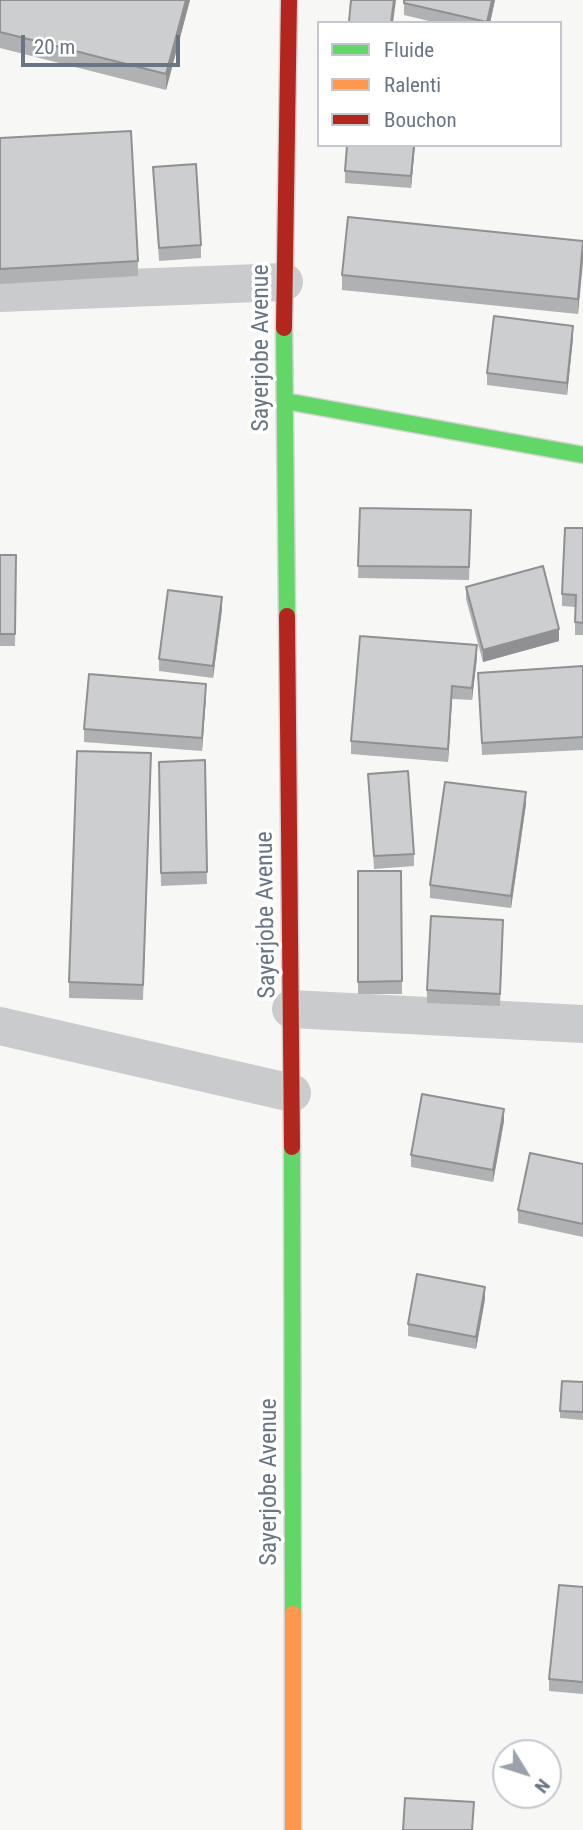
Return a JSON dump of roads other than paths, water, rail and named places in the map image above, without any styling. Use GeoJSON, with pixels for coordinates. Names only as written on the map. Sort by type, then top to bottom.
{"type":"FeatureCollection","features":[{"type":"Feature","properties":{"kind":"main road","name":"Sayerjobe Avenue"},"geometry":{"type":"LineString","coordinates":[[289,0],[284,282],[292,1093],[293,1830]]}},
{"type":"Feature","properties":{"kind":"main road"},"geometry":{"type":"LineString","coordinates":[[285,401],[583,455]]}},
{"type":"Feature","properties":{"kind":"street"},"geometry":{"type":"LineString","coordinates":[[0,293],[284,282]]}},
{"type":"Feature","properties":{"kind":"street"},"geometry":{"type":"LineString","coordinates":[[291,1009],[583,1024]]}},
{"type":"Feature","properties":{"kind":"street"},"geometry":{"type":"LineString","coordinates":[[0,1026],[292,1093]]}}]}
